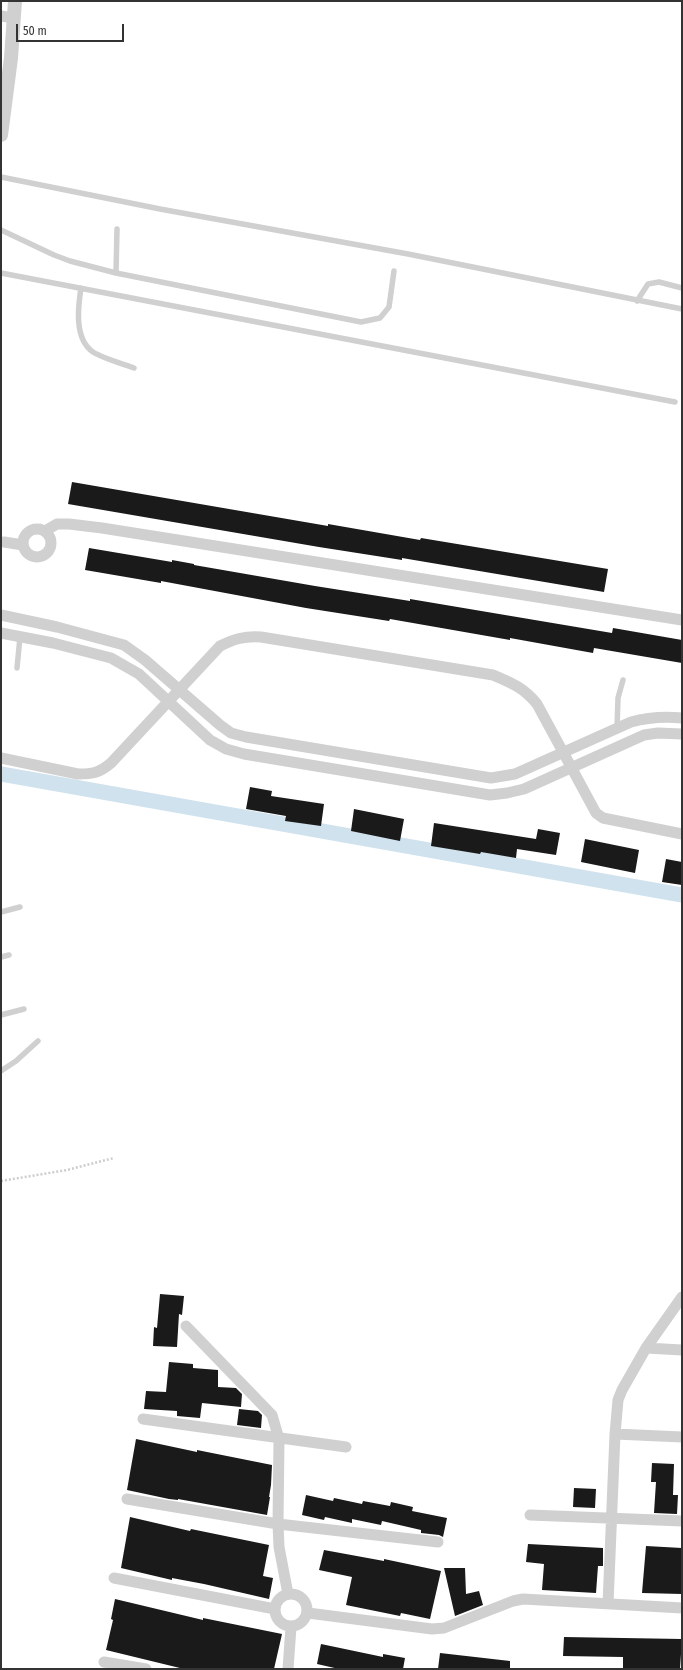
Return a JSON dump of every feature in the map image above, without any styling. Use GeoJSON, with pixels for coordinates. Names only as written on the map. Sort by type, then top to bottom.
{"type":"FeatureCollection","features":[{"type":"Feature","properties":{"kind":"street"},"geometry":{"type":"LineString","coordinates":[[1,135],[7,17],[15,1]]}},
{"type":"Feature","properties":{"kind":"street"},"geometry":{"type":"LineString","coordinates":[[45,531],[57,524],[102,528],[682,620]]}},
{"type":"Feature","properties":{"kind":"street"},"geometry":{"type":"LineString","coordinates":[[39,529],[45,531],[49,536],[51,543],[49,550],[45,555],[38,557],[31,556],[23,545],[24,538],[27,533],[32,530],[39,529]]}},
{"type":"Feature","properties":{"kind":"street"},"geometry":{"type":"LineString","coordinates":[[4,542],[23,545]]}},
{"type":"Feature","properties":{"kind":"street"},"geometry":{"type":"LineString","coordinates":[[1,615],[57,627],[124,645],[231,733],[246,737],[491,778],[515,774],[563,751],[617,728],[648,717],[666,716],[682,718]]}},
{"type":"Feature","properties":{"kind":"street"},"geometry":{"type":"LineString","coordinates":[[53,643],[57,627]]}},
{"type":"Feature","properties":{"kind":"street"},"geometry":{"type":"LineString","coordinates":[[1,633],[53,643],[111,658],[117,661],[139,674],[210,740],[226,749],[244,754],[482,794],[490,795],[507,793],[524,789],[644,735],[658,733],[682,734]]}},
{"type":"Feature","properties":{"kind":"street"},"geometry":{"type":"LineString","coordinates":[[1,758],[78,774],[90,774],[101,771],[111,764],[220,646],[232,640],[246,636],[261,637],[493,675],[511,682],[528,693],[537,704],[596,813],[603,818],[682,834]]}},
{"type":"Feature","properties":{"kind":"street"},"geometry":{"type":"LineString","coordinates":[[608,1604],[615,1434],[617,1411],[622,1390],[646,1348],[682,1297]]}},
{"type":"Feature","properties":{"kind":"street"},"geometry":{"type":"LineString","coordinates":[[186,1326],[272,1415],[279,1439],[279,1547],[288,1594]]}},
{"type":"Feature","properties":{"kind":"street"},"geometry":{"type":"LineString","coordinates":[[646,1348],[682,1350]]}},
{"type":"Feature","properties":{"kind":"street"},"geometry":{"type":"LineString","coordinates":[[143,1419],[279,1439],[346,1447]]}},
{"type":"Feature","properties":{"kind":"street"},"geometry":{"type":"LineString","coordinates":[[615,1434],[682,1437]]}},
{"type":"Feature","properties":{"kind":"street"},"geometry":{"type":"LineString","coordinates":[[127,1499],[278,1524],[438,1542]]}},
{"type":"Feature","properties":{"kind":"street"},"geometry":{"type":"LineString","coordinates":[[530,1515],[682,1521]]}},
{"type":"Feature","properties":{"kind":"street"},"geometry":{"type":"LineString","coordinates":[[114,1578],[275,1609]]}},
{"type":"Feature","properties":{"kind":"street"},"geometry":{"type":"LineString","coordinates":[[288,1594],[295,1594],[308,1606],[308,1613],[300,1624],[291,1627],[281,1623],[275,1609],[279,1600],[288,1594]]}},
{"type":"Feature","properties":{"kind":"street"},"geometry":{"type":"LineString","coordinates":[[308,1613],[432,1629],[444,1628],[512,1601],[523,1599],[682,1608]]}},
{"type":"Feature","properties":{"kind":"street"},"geometry":{"type":"LineString","coordinates":[[288,1669],[291,1627]]}},
{"type":"Feature","properties":{"kind":"street"},"geometry":{"type":"LineString","coordinates":[[104,1662],[146,1669]]}},
{"type":"Feature","properties":{"kind":"lane"},"geometry":{"type":"LineString","coordinates":[[1,177],[160,209],[408,254],[682,309]]}},
{"type":"Feature","properties":{"kind":"lane"},"geometry":{"type":"LineString","coordinates":[[116,273],[117,229]]}},
{"type":"Feature","properties":{"kind":"lane"},"geometry":{"type":"LineString","coordinates":[[1,230],[70,261],[116,273],[361,322],[380,318],[389,307],[394,271]]}},
{"type":"Feature","properties":{"kind":"lane"},"geometry":{"type":"LineString","coordinates":[[1,273],[675,402]]}},
{"type":"Feature","properties":{"kind":"lane"},"geometry":{"type":"LineString","coordinates":[[637,301],[648,284],[658,282],[682,288]]}},
{"type":"Feature","properties":{"kind":"lane"},"geometry":{"type":"LineString","coordinates":[[81,288],[78,306],[78,322],[87,345],[93,352],[134,368]]}},
{"type":"Feature","properties":{"kind":"lane"},"geometry":{"type":"LineString","coordinates":[[17,668],[20,637]]}},
{"type":"Feature","properties":{"kind":"lane"},"geometry":{"type":"LineString","coordinates":[[617,728],[618,698],[623,680]]}},
{"type":"Feature","properties":{"kind":"lane"},"geometry":{"type":"LineString","coordinates":[[1,912],[20,907]]}},
{"type":"Feature","properties":{"kind":"lane"},"geometry":{"type":"LineString","coordinates":[[1,957],[9,955]]}},
{"type":"Feature","properties":{"kind":"lane"},"geometry":{"type":"LineString","coordinates":[[1,1015],[24,1010]]}},
{"type":"Feature","properties":{"kind":"lane"},"geometry":{"type":"LineString","coordinates":[[1,1071],[16,1061],[38,1041]]}},
{"type":"Feature","properties":{"kind":"path"},"geometry":{"type":"LineString","coordinates":[[1,1181],[68,1170],[114,1158]]}},
{"type":"Feature","properties":{"kind":"building"},"geometry":{"type":"Polygon","coordinates":[[[72,482],[328,526],[328,524],[420,540],[421,538],[608,569],[604,592],[402,558],[402,560],[319,547],[68,504],[72,482]]]}},
{"type":"Feature","properties":{"kind":"building"},"geometry":{"type":"Polygon","coordinates":[[[89,548],[172,562],[172,560],[315,586],[410,601],[410,599],[612,633],[613,628],[682,640],[682,663],[594,648],[593,653],[390,619],[389,621],[306,608],[161,581],[161,583],[85,570],[89,548]]]}},
{"type":"Feature","properties":{"kind":"building"},"geometry":{"type":"Polygon","coordinates":[[[250,787],[272,791],[271,796],[324,804],[321,826],[285,821],[286,816],[246,809],[250,787]]]}},
{"type":"Feature","properties":{"kind":"building"},"geometry":{"type":"Polygon","coordinates":[[[354,809],[404,819],[400,841],[351,831],[354,809]]]}},
{"type":"Feature","properties":{"kind":"building"},"geometry":{"type":"Polygon","coordinates":[[[434,823],[536,839],[538,829],[560,833],[556,855],[517,849],[516,858],[431,846],[434,823]]]}},
{"type":"Feature","properties":{"kind":"building"},"geometry":{"type":"Polygon","coordinates":[[[585,839],[639,850],[635,873],[581,862],[585,839]]]}},
{"type":"Feature","properties":{"kind":"building"},"geometry":{"type":"Polygon","coordinates":[[[666,859],[682,862],[682,885],[662,882],[666,859]]]}},
{"type":"Feature","properties":{"kind":"building"},"geometry":{"type":"Polygon","coordinates":[[[160,1294],[184,1296],[182,1315],[179,1314],[177,1347],[153,1346],[154,1327],[157,1328],[160,1294]]]}},
{"type":"Feature","properties":{"kind":"building"},"geometry":{"type":"Polygon","coordinates":[[[169,1362],[193,1364],[193,1368],[218,1370],[218,1387],[236,1388],[242,1394],[241,1407],[202,1403],[200,1418],[177,1416],[177,1411],[144,1409],[146,1391],[166,1392],[169,1362]]]}},
{"type":"Feature","properties":{"kind":"building"},"geometry":{"type":"Polygon","coordinates":[[[239,1409],[258,1411],[262,1415],[261,1428],[237,1425],[239,1409]]]}},
{"type":"Feature","properties":{"kind":"building"},"geometry":{"type":"Polygon","coordinates":[[[136,1439],[197,1452],[197,1450],[272,1465],[267,1515],[178,1499],[169,1499],[127,1490],[136,1439]]]}},
{"type":"Feature","properties":{"kind":"building"},"geometry":{"type":"Polygon","coordinates":[[[652,1463],[674,1464],[673,1495],[678,1495],[677,1514],[654,1513],[656,1482],[651,1482],[652,1463]]]}},
{"type":"Feature","properties":{"kind":"building"},"geometry":{"type":"Polygon","coordinates":[[[574,1488],[596,1489],[595,1508],[573,1507],[574,1488]]]}},
{"type":"Feature","properties":{"kind":"building"},"geometry":{"type":"Polygon","coordinates":[[[306,1495],[333,1501],[334,1498],[362,1504],[363,1501],[390,1506],[391,1502],[413,1507],[412,1511],[447,1518],[443,1537],[439,1535],[421,1533],[421,1530],[382,1521],[381,1525],[352,1519],[352,1523],[325,1517],[324,1520],[302,1515],[306,1495]]]}},
{"type":"Feature","properties":{"kind":"building"},"geometry":{"type":"Polygon","coordinates":[[[130,1517],[190,1531],[191,1529],[269,1545],[263,1576],[273,1578],[269,1599],[204,1584],[172,1578],[172,1580],[121,1568],[130,1517]]]}},
{"type":"Feature","properties":{"kind":"building"},"geometry":{"type":"Polygon","coordinates":[[[528,1544],[603,1548],[603,1566],[598,1566],[596,1593],[542,1590],[544,1564],[526,1562],[528,1544]]]}},
{"type":"Feature","properties":{"kind":"building"},"geometry":{"type":"Polygon","coordinates":[[[646,1546],[682,1548],[682,1594],[642,1593],[646,1546]]]}},
{"type":"Feature","properties":{"kind":"building"},"geometry":{"type":"Polygon","coordinates":[[[324,1550],[384,1561],[384,1559],[441,1571],[430,1619],[401,1613],[400,1616],[346,1605],[352,1577],[319,1570],[324,1550]]]}},
{"type":"Feature","properties":{"kind":"building"},"geometry":{"type":"Polygon","coordinates":[[[444,1568],[465,1568],[466,1594],[479,1591],[483,1605],[455,1616],[444,1568]]]}},
{"type":"Feature","properties":{"kind":"building"},"geometry":{"type":"Polygon","coordinates":[[[115,1599],[203,1620],[203,1618],[282,1634],[274,1669],[184,1669],[106,1650],[113,1620],[111,1619],[115,1599]]]}},
{"type":"Feature","properties":{"kind":"building"},"geometry":{"type":"Polygon","coordinates":[[[564,1637],[682,1639],[680,1669],[623,1669],[623,1657],[563,1656],[564,1637]]]}},
{"type":"Feature","properties":{"kind":"building"},"geometry":{"type":"Polygon","coordinates":[[[321,1644],[383,1657],[383,1654],[405,1658],[403,1669],[339,1669],[317,1664],[321,1644]]]}},
{"type":"Feature","properties":{"kind":"building"},"geometry":{"type":"Polygon","coordinates":[[[440,1653],[510,1661],[510,1669],[438,1669],[440,1653]]]}},
{"type":"Feature","properties":{"kind":"waterway"},"geometry":{"type":"LineString","coordinates":[[1,774],[682,895]]}}]}
